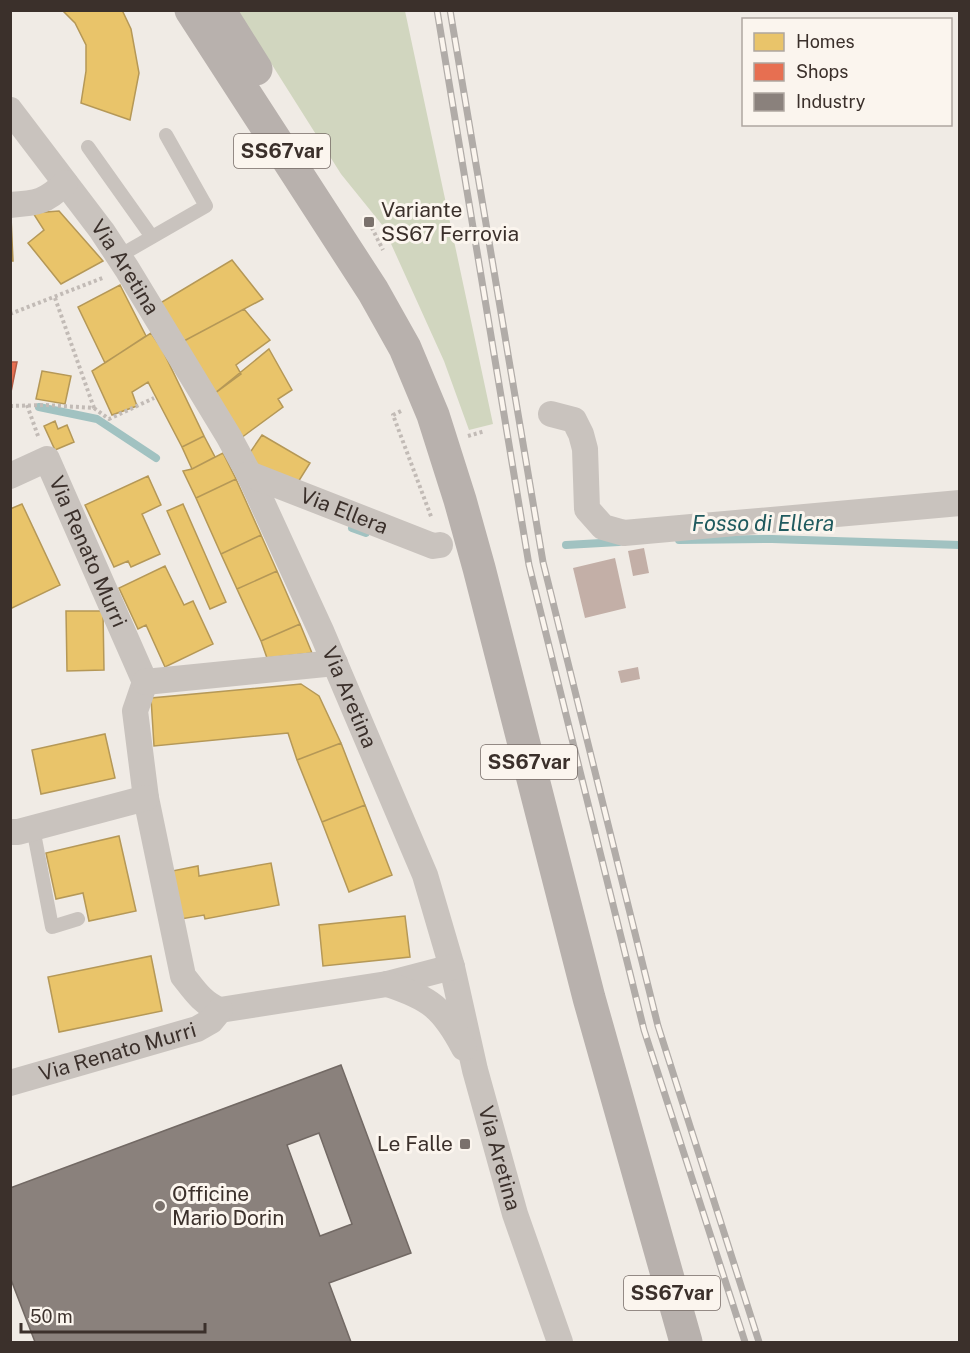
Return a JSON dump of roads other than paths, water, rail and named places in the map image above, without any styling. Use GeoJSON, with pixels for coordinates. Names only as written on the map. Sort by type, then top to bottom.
{"type":"FeatureCollection","features":[{"type":"Feature","properties":{"kind":"main road","name":"SS67var"},"geometry":{"type":"LineString","coordinates":[[191,10],[373,291],[405,348],[433,415],[460,500],[589,998],[686,1342]]}},
{"type":"Feature","properties":{"kind":"main road","name":"SS67var"},"geometry":{"type":"LineString","coordinates":[[219,10],[320,174],[373,291]]}},
{"type":"Feature","properties":{"kind":"street","name":"Via Aretina"},"geometry":{"type":"LineString","coordinates":[[10,110],[123,262],[229,437],[249,474],[335,663],[425,875],[452,967],[475,1070],[515,1214],[560,1342]]}},
{"type":"Feature","properties":{"kind":"street"},"geometry":{"type":"LineString","coordinates":[[10,205],[43,201],[65,183]]}},
{"type":"Feature","properties":{"kind":"street"},"geometry":{"type":"LineString","coordinates":[[551,414],[574,420],[581,434],[585,449],[587,508],[603,527],[624,533],[960,503]]}},
{"type":"Feature","properties":{"kind":"street","name":"Via Renato Murri"},"geometry":{"type":"LineString","coordinates":[[10,476],[47,459],[145,682],[135,711],[146,798],[183,976],[210,1006],[220,1010],[387,984],[452,967]]}},
{"type":"Feature","properties":{"kind":"street","name":"Via Ellera"},"geometry":{"type":"LineString","coordinates":[[249,474],[433,546],[440,545]]}},
{"type":"Feature","properties":{"kind":"street"},"geometry":{"type":"LineString","coordinates":[[145,682],[335,663]]}},
{"type":"Feature","properties":{"kind":"street"},"geometry":{"type":"LineString","coordinates":[[22,830],[146,798]]}},
{"type":"Feature","properties":{"kind":"street","name":"Via Renato Murri"},"geometry":{"type":"LineString","coordinates":[[387,984],[411,992],[431,1003],[452,1026],[475,1070]]}},
{"type":"Feature","properties":{"kind":"street","name":"Via Renato Murri"},"geometry":{"type":"LineString","coordinates":[[10,1083],[197,1029],[211,1021],[220,1010]]}},
{"type":"Feature","properties":{"kind":"lane"},"geometry":{"type":"LineString","coordinates":[[123,262],[152,237],[206,206],[166,135]]}},
{"type":"Feature","properties":{"kind":"lane"},"geometry":{"type":"LineString","coordinates":[[88,147],[152,237]]}},
{"type":"Feature","properties":{"kind":"lane"},"geometry":{"type":"LineString","coordinates":[[22,830],[52,927],[78,919]]}},
{"type":"Feature","properties":{"kind":"waterway","name":"Fosso di Ellera"},"geometry":{"type":"LineString","coordinates":[[39,407],[97,419],[156,458]]}},
{"type":"Feature","properties":{"kind":"waterway","name":"Fosso di Ellera"},"geometry":{"type":"LineString","coordinates":[[352,528],[366,533]]}},
{"type":"Feature","properties":{"kind":"waterway","name":"Fosso di Ellera"},"geometry":{"type":"LineString","coordinates":[[679,540],[772,539],[960,545]]}},
{"type":"Feature","properties":{"kind":"waterway","name":"Fosso di Ellera"},"geometry":{"type":"LineString","coordinates":[[566,545],[619,542]]}},
{"type":"Feature","properties":{"kind":"railway"},"geometry":{"type":"LineString","coordinates":[[437,10],[529,565],[644,1030],[745,1342]]}},
{"type":"Feature","properties":{"kind":"railway"},"geometry":{"type":"LineString","coordinates":[[450,10],[543,562],[658,1026],[759,1342]]}},
{"type":"Feature","properties":{"kind":"place","name":"Variante SS67 Ferrovia"},"geometry":{"type":"Point","coordinates":[369,222]}},
{"type":"Feature","properties":{"kind":"place","name":"Le Falle"},"geometry":{"type":"Point","coordinates":[465,1144]}},
{"type":"Feature","properties":{"kind":"place","name":"Officine Mario Dorin"},"geometry":{"type":"Point","coordinates":[160,1206]}}]}
